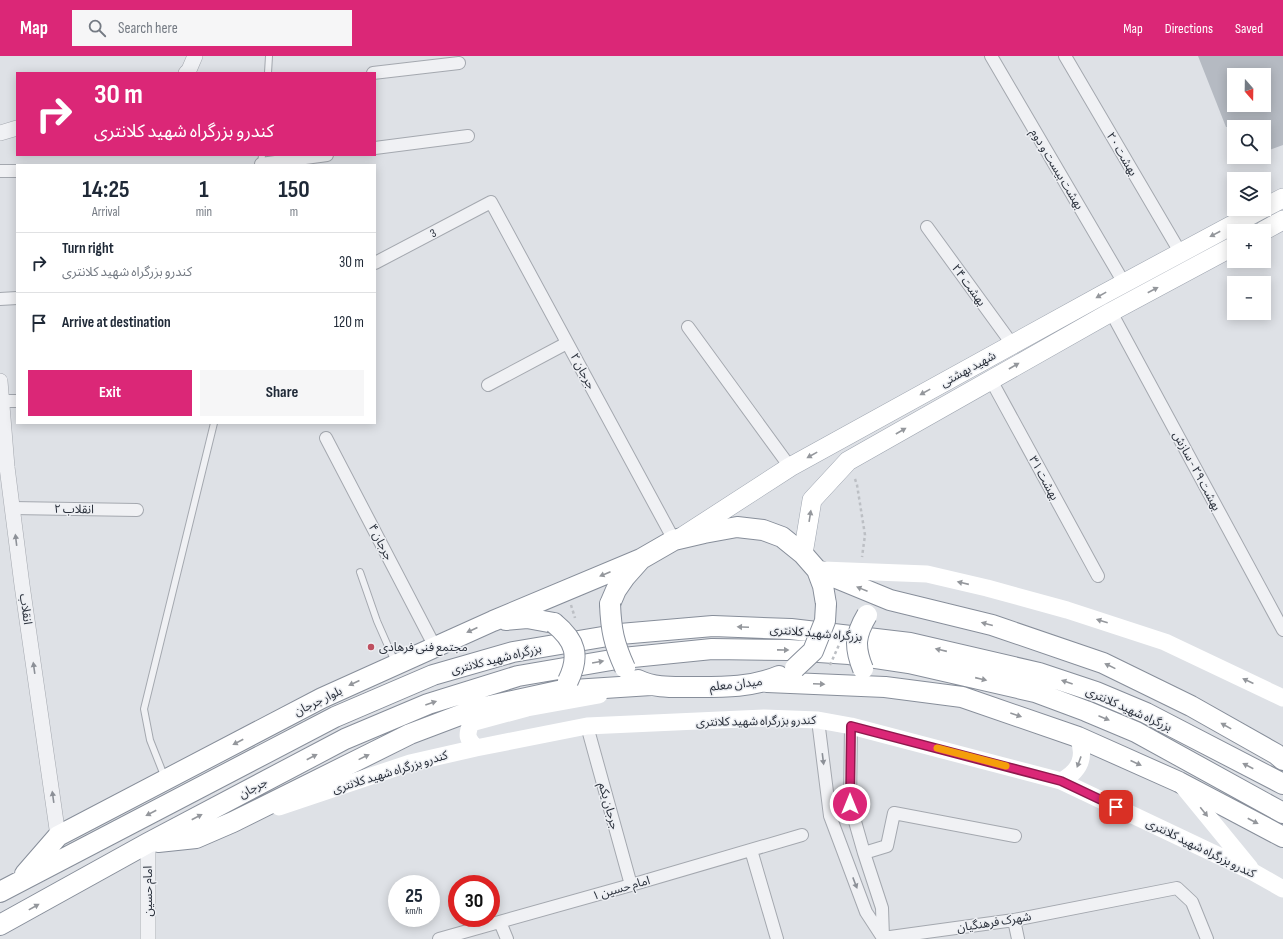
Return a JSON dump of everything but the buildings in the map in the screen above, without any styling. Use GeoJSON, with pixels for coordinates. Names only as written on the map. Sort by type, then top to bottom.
{"type":"FeatureCollection","features":[{"type":"Feature","properties":{"kind":"highway","name":"میدان معلم"},"geometry":{"type":"LineString","coordinates":[[737,527],[763,530],[782,537],[803,554],[817,570],[823,586],[826,604],[825,621],[813,651],[795,668],[766,682],[713,688],[644,685],[632,676],[625,668],[616,648],[610,624],[610,604],[616,590],[641,559],[677,540],[737,527]]}},
{"type":"Feature","properties":{"kind":"highway","name":"بلوار جرجان"},"geometry":{"type":"LineString","coordinates":[[19,882],[58,836],[322,698],[493,621],[641,559]]}},
{"type":"Feature","properties":{"kind":"highway"},"geometry":{"type":"LineString","coordinates":[[817,570],[890,600],[992,625],[1103,663],[1191,706],[1276,754],[1283,760]]}},
{"type":"Feature","properties":{"kind":"highway"},"geometry":{"type":"LineString","coordinates":[[884,687],[872,680],[863,669],[857,656],[856,642],[859,628],[867,615],[877,606],[890,600]]}},
{"type":"Feature","properties":{"kind":"highway"},"geometry":{"type":"LineString","coordinates":[[493,621],[527,618],[554,623],[564,632],[571,643],[574,656],[573,669],[563,686]]}},
{"type":"Feature","properties":{"kind":"highway","name":"بزرگراه شهید کلانتری"},"geometry":{"type":"LineString","coordinates":[[335,717],[432,675],[513,652],[628,634],[714,626],[790,629],[910,643],[1039,673],[1096,692],[1146,713],[1283,784]]}},
{"type":"Feature","properties":{"kind":"highway","name":"بزرگراه شهید کلانتری"},"geometry":{"type":"LineString","coordinates":[[518,676],[623,658],[712,649],[789,650],[849,654],[909,663],[1035,692],[1086,711],[1136,732],[1283,813]]}},
{"type":"Feature","properties":{"kind":"highway","name":"جرجان"},"geometry":{"type":"LineString","coordinates":[[0,926],[148,843],[345,739],[428,704],[518,676]]}},
{"type":"Feature","properties":{"kind":"highway"},"geometry":{"type":"LineString","coordinates":[[766,682],[884,687],[962,697],[1078,737],[1179,782],[1283,837]]}},
{"type":"Feature","properties":{"kind":"highway"},"geometry":{"type":"LineString","coordinates":[[148,843],[196,838],[233,822],[410,734],[476,709],[563,686],[644,685]]}},
{"type":"Feature","properties":{"kind":"highway","name":"جرجان"},"geometry":{"type":"LineString","coordinates":[[0,892],[335,717]]}},
{"type":"Feature","properties":{"kind":"main road","name":"شهید بهشتی"},"geometry":{"type":"LineString","coordinates":[[1271,204],[1283,198]]}},
{"type":"Feature","properties":{"kind":"main road","name":"شهید بهشتی"},"geometry":{"type":"LineString","coordinates":[[677,540],[790,467],[1248,216]]}},
{"type":"Feature","properties":{"kind":"main road"},"geometry":{"type":"LineString","coordinates":[[1271,227],[1283,220]]}},
{"type":"Feature","properties":{"kind":"main road","name":"شهید بهشتی"},"geometry":{"type":"LineString","coordinates":[[803,554],[812,500],[848,461],[1111,312],[1227,250]]}},
{"type":"Feature","properties":{"kind":"main road"},"geometry":{"type":"LineString","coordinates":[[817,570],[927,574],[987,588],[1067,610],[1165,642],[1283,698]]}},
{"type":"Feature","properties":{"kind":"main road"},"geometry":{"type":"LineString","coordinates":[[476,748],[469,740],[468,732],[471,723],[528,708],[588,698],[644,685]]}},
{"type":"Feature","properties":{"kind":"main road","name":"کندرو بزرگراه شهید کلانتری"},"geometry":{"type":"LineString","coordinates":[[233,822],[410,763],[587,726],[764,718],[818,720],[851,726],[1061,781],[1253,872],[1283,889]]}},
{"type":"Feature","properties":{"kind":"main road"},"geometry":{"type":"LineString","coordinates":[[1061,781],[1076,770],[1080,762],[1082,754],[1078,737]]}},
{"type":"Feature","properties":{"kind":"main road"},"geometry":{"type":"LineString","coordinates":[[1179,782],[1253,872]]}},
{"type":"Feature","properties":{"kind":"street"},"geometry":{"type":"LineString","coordinates":[[187,72],[195,56]]}},
{"type":"Feature","properties":{"kind":"street","name":"بهشت بیست و دوم"},"geometry":{"type":"LineString","coordinates":[[990,56],[1124,283]]}},
{"type":"Feature","properties":{"kind":"street","name":"بهشت ۲۰"},"geometry":{"type":"LineString","coordinates":[[1064,56],[1180,252]]}},
{"type":"Feature","properties":{"kind":"street"},"geometry":{"type":"LineString","coordinates":[[376,73],[459,63]]}},
{"type":"Feature","properties":{"kind":"street"},"geometry":{"type":"LineString","coordinates":[[0,133],[16,128]]}},
{"type":"Feature","properties":{"kind":"street"},"geometry":{"type":"LineString","coordinates":[[376,148],[468,136]]}},
{"type":"Feature","properties":{"kind":"street"},"geometry":{"type":"LineString","coordinates":[[261,161],[316,156]]}},
{"type":"Feature","properties":{"kind":"street"},"geometry":{"type":"LineString","coordinates":[[0,171],[16,171]]}},
{"type":"Feature","properties":{"kind":"street","name":"3"},"geometry":{"type":"LineString","coordinates":[[376,262],[491,202]]}},
{"type":"Feature","properties":{"kind":"street","name":"جرجان ۲"},"geometry":{"type":"LineString","coordinates":[[491,202],[677,540]]}},
{"type":"Feature","properties":{"kind":"street","name":"بهشت ۲۴"},"geometry":{"type":"LineString","coordinates":[[927,227],[1012,344]]}},
{"type":"Feature","properties":{"kind":"street"},"geometry":{"type":"LineString","coordinates":[[0,299],[16,298]]}},
{"type":"Feature","properties":{"kind":"street","name":"بهشت ۲۹ - سازش"},"geometry":{"type":"LineString","coordinates":[[1111,312],[1283,630]]}},
{"type":"Feature","properties":{"kind":"street"},"geometry":{"type":"LineString","coordinates":[[688,327],[790,467]]}},
{"type":"Feature","properties":{"kind":"street"},"geometry":{"type":"LineString","coordinates":[[488,384],[567,342]]}},
{"type":"Feature","properties":{"kind":"street","name":"بهشت ۳۱"},"geometry":{"type":"LineString","coordinates":[[991,380],[1098,576]]}},
{"type":"Feature","properties":{"kind":"street","name":"انقلاب"},"geometry":{"type":"LineString","coordinates":[[0,381],[4,467],[12,508],[58,836]]}},
{"type":"Feature","properties":{"kind":"street"},"geometry":{"type":"LineString","coordinates":[[2,401],[16,401]]}},
{"type":"Feature","properties":{"kind":"street","name":"۴ جرجان"},"geometry":{"type":"LineString","coordinates":[[326,438],[435,647]]}},
{"type":"Feature","properties":{"kind":"street","name":"۲ انقلاب"},"geometry":{"type":"LineString","coordinates":[[12,508],[137,510]]}},
{"type":"Feature","properties":{"kind":"street"},"geometry":{"type":"LineString","coordinates":[[818,720],[830,816],[866,912],[883,938]]}},
{"type":"Feature","properties":{"kind":"street","name":"جرجان یکم"},"geometry":{"type":"LineString","coordinates":[[587,726],[631,885]]}},
{"type":"Feature","properties":{"kind":"street"},"geometry":{"type":"LineString","coordinates":[[851,726],[850,804],[882,908],[883,938]]}},
{"type":"Feature","properties":{"kind":"street"},"geometry":{"type":"LineString","coordinates":[[864,853],[887,846],[894,813],[1015,836]]}},
{"type":"Feature","properties":{"kind":"street","name":"امام حسین ۱"},"geometry":{"type":"LineString","coordinates":[[500,922],[802,835]]}},
{"type":"Feature","properties":{"kind":"street","name":"امام حسین"},"geometry":{"type":"LineString","coordinates":[[148,843],[148,939]]}},
{"type":"Feature","properties":{"kind":"street"},"geometry":{"type":"LineString","coordinates":[[751,850],[777,939]]}},
{"type":"Feature","properties":{"kind":"street","name":"شهرک فرهنگیان"},"geometry":{"type":"LineString","coordinates":[[883,938],[1014,920],[1177,888],[1192,902],[1207,939]]}},
{"type":"Feature","properties":{"kind":"street"},"geometry":{"type":"LineString","coordinates":[[1014,920],[1018,939]]}},
{"type":"Feature","properties":{"kind":"street"},"geometry":{"type":"LineString","coordinates":[[500,922],[507,939]]}},
{"type":"Feature","properties":{"kind":"street","name":"امام حسین ۱"},"geometry":{"type":"LineString","coordinates":[[440,939],[482,927]]}},
{"type":"Feature","properties":{"kind":"lane"},"geometry":{"type":"LineString","coordinates":[[268,72],[269,56]]}},
{"type":"Feature","properties":{"kind":"lane"},"geometry":{"type":"LineString","coordinates":[[166,780],[150,740],[144,709],[214,424]]}},
{"type":"Feature","properties":{"kind":"lane"},"geometry":{"type":"LineString","coordinates":[[360,572],[377,621],[396,664]]}},
{"type":"Feature","properties":{"kind":"path"},"geometry":{"type":"LineString","coordinates":[[848,461],[857,485],[864,535],[861,572]]}},
{"type":"Feature","properties":{"kind":"path"},"geometry":{"type":"LineString","coordinates":[[566,590],[576,619]]}},
{"type":"Feature","properties":{"kind":"slow traffic"},"geometry":{"type":"LineString","coordinates":[[937,748],[1006,766]]}},
{"type":"Feature","properties":{"kind":"place","name":"مجتمع فنی فرهادی"},"geometry":{"type":"Point","coordinates":[371,647]}},
{"type":"Feature","properties":{"kind":"route"},"geometry":{"type":"LineString","coordinates":[[850,804],[851,726],[1061,781],[1116,807]]}}]}
